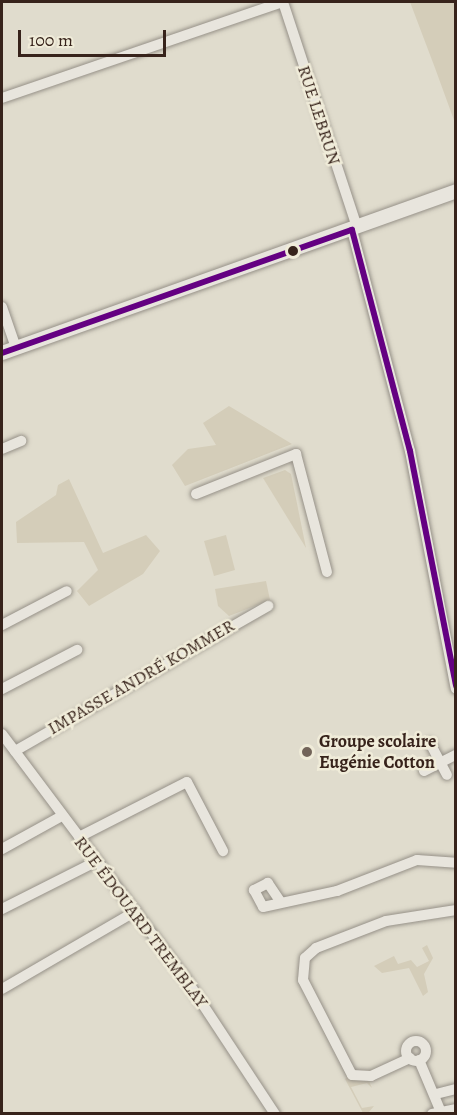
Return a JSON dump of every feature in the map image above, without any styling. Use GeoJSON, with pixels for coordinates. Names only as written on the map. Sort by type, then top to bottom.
{"type":"FeatureCollection","features":[{"type":"Feature","properties":{"kind":"street"},"geometry":{"type":"LineString","coordinates":[[2,98],[283,2]]}},
{"type":"Feature","properties":{"kind":"street","name":"RUE LEBRUN"},"geometry":{"type":"LineString","coordinates":[[283,2],[354,229],[410,451],[456,688]]}},
{"type":"Feature","properties":{"kind":"street"},"geometry":{"type":"LineString","coordinates":[[2,353],[456,191]]}},
{"type":"Feature","properties":{"kind":"street"},"geometry":{"type":"LineString","coordinates":[[2,307],[16,348]]}},
{"type":"Feature","properties":{"kind":"street"},"geometry":{"type":"LineString","coordinates":[[2,449],[21,441]]}},
{"type":"Feature","properties":{"kind":"street"},"geometry":{"type":"LineString","coordinates":[[195,494],[296,453],[327,572]]}},
{"type":"Feature","properties":{"kind":"street"},"geometry":{"type":"LineString","coordinates":[[2,626],[67,591]]}},
{"type":"Feature","properties":{"kind":"street","name":"IMPASSE ANDRÉ KOMMER"},"geometry":{"type":"LineString","coordinates":[[15,751],[268,606]]}},
{"type":"Feature","properties":{"kind":"street"},"geometry":{"type":"LineString","coordinates":[[2,689],[77,650]]}},
{"type":"Feature","properties":{"kind":"street","name":"RUE ÉDOUARD TREMBLAY"},"geometry":{"type":"LineString","coordinates":[[2,734],[62,816],[136,910],[275,1113]]}},
{"type":"Feature","properties":{"kind":"street"},"geometry":{"type":"LineString","coordinates":[[430,743],[447,775]]}},
{"type":"Feature","properties":{"kind":"street"},"geometry":{"type":"LineString","coordinates":[[424,771],[456,755]]}},
{"type":"Feature","properties":{"kind":"street"},"geometry":{"type":"LineString","coordinates":[[79,837],[187,782],[223,851]]}},
{"type":"Feature","properties":{"kind":"street"},"geometry":{"type":"LineString","coordinates":[[2,849],[62,816]]}},
{"type":"Feature","properties":{"kind":"street"},"geometry":{"type":"LineString","coordinates":[[280,901],[337,891],[417,860],[456,863]]}},
{"type":"Feature","properties":{"kind":"street"},"geometry":{"type":"LineString","coordinates":[[2,909],[97,861]]}},
{"type":"Feature","properties":{"kind":"street"},"geometry":{"type":"LineString","coordinates":[[2,990],[136,910]]}},
{"type":"Feature","properties":{"kind":"street"},"geometry":{"type":"LineString","coordinates":[[456,910],[386,921],[316,948],[305,958],[303,980],[352,1074],[366,1077],[414,1059],[436,1094],[436,1113],[456,1109]]}},
{"type":"Feature","properties":{"kind":"street"},"geometry":{"type":"LineString","coordinates":[[436,1094],[456,1089]]}},
{"type":"Feature","properties":{"kind":"shaded area"},"geometry":{"type":"Polygon","coordinates":[[[410,2],[455,2],[455,123],[435,68],[410,2]]]}},
{"type":"Feature","properties":{"kind":"shaded area"},"geometry":{"type":"Polygon","coordinates":[[[229,406],[292,444],[185,486],[172,465],[188,449],[216,445],[203,423],[229,406]]]}},
{"type":"Feature","properties":{"kind":"shaded area"},"geometry":{"type":"Polygon","coordinates":[[[285,470],[291,474],[306,548],[263,478],[285,470]]]}},
{"type":"Feature","properties":{"kind":"shaded area"},"geometry":{"type":"Polygon","coordinates":[[[69,479],[103,553],[146,535],[160,551],[143,574],[89,606],[77,591],[98,570],[84,542],[17,543],[16,522],[56,495],[58,485],[69,479]]]}},
{"type":"Feature","properties":{"kind":"shaded area"},"geometry":{"type":"Polygon","coordinates":[[[226,535],[235,570],[214,576],[204,541],[226,535]]]}},
{"type":"Feature","properties":{"kind":"shaded area"},"geometry":{"type":"Polygon","coordinates":[[[266,581],[270,600],[229,616],[218,606],[215,589],[266,581]]]}},
{"type":"Feature","properties":{"kind":"shaded area"},"geometry":{"type":"Polygon","coordinates":[[[427,945],[433,958],[424,974],[428,992],[423,996],[409,968],[382,973],[374,966],[394,956],[398,964],[411,960],[417,967],[429,961],[422,948],[427,945]]]}},
{"type":"Feature","properties":{"kind":"shaded area"},"geometry":{"type":"Polygon","coordinates":[[[348,1076],[369,1081],[372,1088],[367,1083],[351,1087],[362,1108],[374,1106],[369,1112],[363,1113],[345,1079],[348,1076]]]}},
{"type":"Feature","properties":{"kind":"transit line"},"geometry":{"type":"LineString","coordinates":[[352,230],[410,451],[456,686]]}},
{"type":"Feature","properties":{"kind":"transit line"},"geometry":{"type":"LineString","coordinates":[[2,353],[352,230]]}},
{"type":"Feature","properties":{"kind":"place","name":"Groupe scolaire Eugénie Cotton"},"geometry":{"type":"Point","coordinates":[307,752]}}]}
